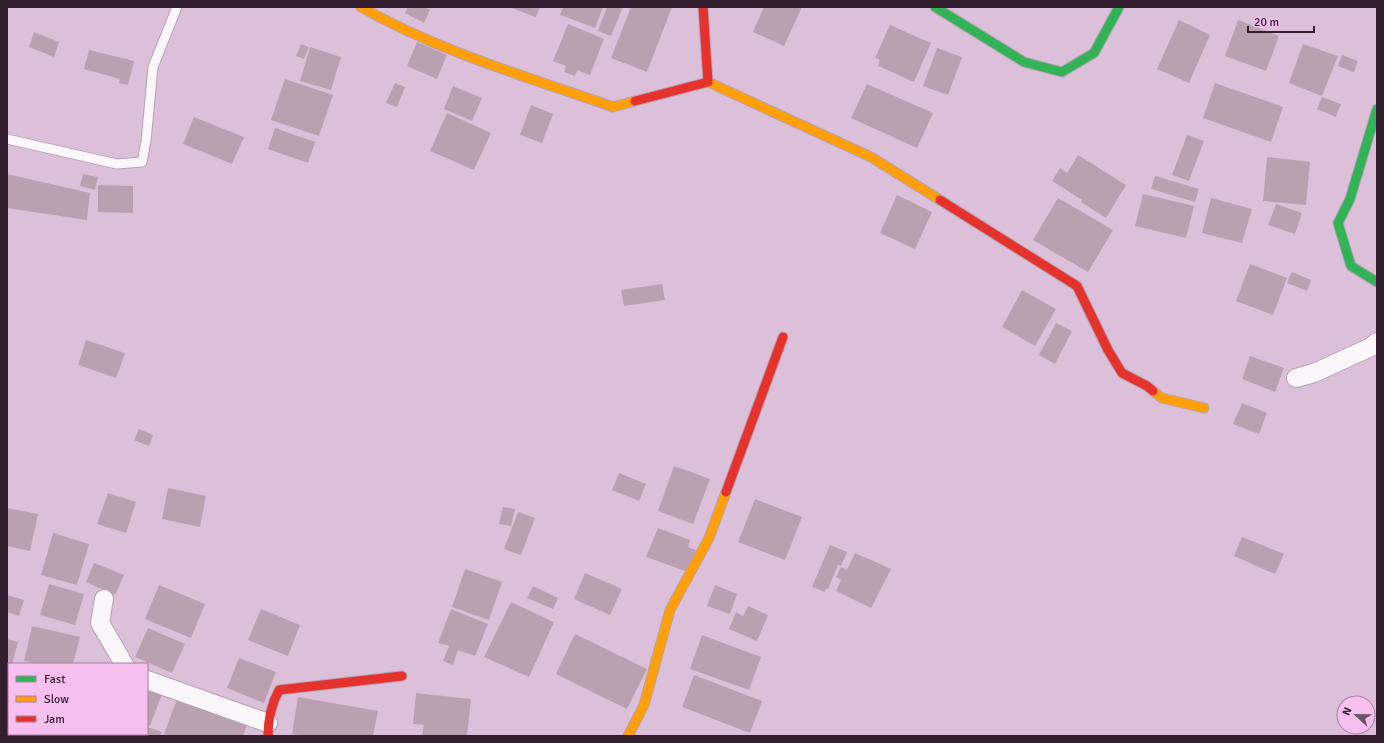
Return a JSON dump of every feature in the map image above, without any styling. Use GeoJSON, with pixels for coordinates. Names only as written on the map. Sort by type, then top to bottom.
{"type":"FeatureCollection","features":[{"type":"Feature","properties":{"kind":"street"},"geometry":{"type":"LineString","coordinates":[[361,7],[389,23],[466,56],[613,107],[708,82],[871,157],[1077,286],[1108,350],[1122,373],[1147,386],[1162,398],[1204,408]]}},
{"type":"Feature","properties":{"kind":"street"},"geometry":{"type":"LineString","coordinates":[[703,7],[708,82]]}},
{"type":"Feature","properties":{"kind":"street"},"geometry":{"type":"LineString","coordinates":[[935,7],[1024,62],[1062,72],[1094,53],[1119,7]]}},
{"type":"Feature","properties":{"kind":"street"},"geometry":{"type":"LineString","coordinates":[[1377,109],[1350,199],[1338,222],[1351,266],[1377,282]]}},
{"type":"Feature","properties":{"kind":"street"},"geometry":{"type":"LineString","coordinates":[[628,736],[644,706],[670,610],[709,538],[784,337]]}},
{"type":"Feature","properties":{"kind":"street"},"geometry":{"type":"LineString","coordinates":[[1296,378],[1314,372],[1377,342]]}},
{"type":"Feature","properties":{"kind":"street"},"geometry":{"type":"LineString","coordinates":[[104,599],[100,623],[123,663]]}},
{"type":"Feature","properties":{"kind":"street"},"geometry":{"type":"LineString","coordinates":[[148,680],[268,730],[273,699],[279,690],[402,676]]}},
{"type":"Feature","properties":{"kind":"lane"},"geometry":{"type":"LineString","coordinates":[[7,138],[117,164],[142,162],[146,142],[153,67],[177,7]]}},
{"type":"Feature","properties":{"kind":"building"},"geometry":{"type":"Polygon","coordinates":[[[408,7],[424,7],[430,10],[424,23],[405,13],[408,7]]]}},
{"type":"Feature","properties":{"kind":"building"},"geometry":{"type":"Polygon","coordinates":[[[509,7],[540,7],[536,17],[509,7]]]}},
{"type":"Feature","properties":{"kind":"building"},"geometry":{"type":"Polygon","coordinates":[[[563,7],[603,7],[595,28],[560,15],[563,7]]]}},
{"type":"Feature","properties":{"kind":"building"},"geometry":{"type":"Polygon","coordinates":[[[607,7],[623,7],[611,36],[598,31],[607,7]]]}},
{"type":"Feature","properties":{"kind":"building"},"geometry":{"type":"Polygon","coordinates":[[[631,7],[672,7],[647,72],[611,58],[631,7]]]}},
{"type":"Feature","properties":{"kind":"building"},"geometry":{"type":"Polygon","coordinates":[[[764,7],[802,7],[784,46],[753,32],[764,7]]]}},
{"type":"Feature","properties":{"kind":"building"},"geometry":{"type":"Polygon","coordinates":[[[1179,20],[1210,35],[1189,83],[1157,69],[1179,20]]]}},
{"type":"Feature","properties":{"kind":"building"},"geometry":{"type":"Polygon","coordinates":[[[1238,20],[1279,36],[1266,71],[1225,56],[1238,20]]]}},
{"type":"Feature","properties":{"kind":"building"},"geometry":{"type":"Polygon","coordinates":[[[568,24],[604,39],[590,75],[577,70],[575,76],[564,72],[566,66],[553,61],[568,24]]]}},
{"type":"Feature","properties":{"kind":"building"},"geometry":{"type":"Polygon","coordinates":[[[890,25],[931,43],[914,82],[878,66],[880,60],[875,58],[890,25]]]}},
{"type":"Feature","properties":{"kind":"building"},"geometry":{"type":"Polygon","coordinates":[[[34,32],[59,42],[54,57],[29,47],[34,32]]]}},
{"type":"Feature","properties":{"kind":"building"},"geometry":{"type":"Polygon","coordinates":[[[417,42],[447,55],[437,79],[407,66],[417,42]]]}},
{"type":"Feature","properties":{"kind":"building"},"geometry":{"type":"Polygon","coordinates":[[[301,44],[309,47],[304,59],[296,56],[301,44]]]}},
{"type":"Feature","properties":{"kind":"building"},"geometry":{"type":"Polygon","coordinates":[[[1303,44],[1338,56],[1322,96],[1289,83],[1303,44]]]}},
{"type":"Feature","properties":{"kind":"building"},"geometry":{"type":"Polygon","coordinates":[[[310,47],[341,57],[331,90],[300,81],[310,47]]]}},
{"type":"Feature","properties":{"kind":"building"},"geometry":{"type":"Polygon","coordinates":[[[937,48],[962,57],[948,95],[923,86],[937,48]]]}},
{"type":"Feature","properties":{"kind":"building"},"geometry":{"type":"Polygon","coordinates":[[[89,50],[134,61],[128,85],[119,83],[120,79],[84,69],[89,50]]]}},
{"type":"Feature","properties":{"kind":"building"},"geometry":{"type":"Polygon","coordinates":[[[1342,55],[1358,61],[1354,72],[1338,66],[1342,55]]]}},
{"type":"Feature","properties":{"kind":"building"},"geometry":{"type":"Polygon","coordinates":[[[285,79],[333,95],[319,136],[271,120],[285,79]]]}},
{"type":"Feature","properties":{"kind":"building"},"geometry":{"type":"Polygon","coordinates":[[[395,83],[405,87],[397,107],[386,103],[395,83]]]}},
{"type":"Feature","properties":{"kind":"building"},"geometry":{"type":"Polygon","coordinates":[[[1215,83],[1283,107],[1271,142],[1203,118],[1215,83]]]}},
{"type":"Feature","properties":{"kind":"building"},"geometry":{"type":"Polygon","coordinates":[[[867,84],[933,113],[917,148],[851,118],[867,84]]]}},
{"type":"Feature","properties":{"kind":"building"},"geometry":{"type":"Polygon","coordinates":[[[453,86],[482,98],[472,121],[444,109],[453,86]]]}},
{"type":"Feature","properties":{"kind":"building"},"geometry":{"type":"Polygon","coordinates":[[[1322,97],[1341,104],[1336,117],[1317,109],[1322,97]]]}},
{"type":"Feature","properties":{"kind":"building"},"geometry":{"type":"Polygon","coordinates":[[[531,105],[553,114],[542,143],[520,135],[531,105]]]}},
{"type":"Feature","properties":{"kind":"building"},"geometry":{"type":"Polygon","coordinates":[[[447,113],[491,133],[474,170],[430,151],[447,113]]]}},
{"type":"Feature","properties":{"kind":"building"},"geometry":{"type":"Polygon","coordinates":[[[194,117],[244,137],[232,164],[183,144],[194,117]]]}},
{"type":"Feature","properties":{"kind":"building"},"geometry":{"type":"Polygon","coordinates":[[[275,128],[315,142],[308,163],[268,149],[275,128]]]}},
{"type":"Feature","properties":{"kind":"building"},"geometry":{"type":"Polygon","coordinates":[[[1187,135],[1204,141],[1189,181],[1172,175],[1187,135]]]}},
{"type":"Feature","properties":{"kind":"building"},"geometry":{"type":"Polygon","coordinates":[[[1078,155],[1126,185],[1106,218],[1081,202],[1082,200],[1052,181],[1060,168],[1067,173],[1078,155]]]}},
{"type":"Feature","properties":{"kind":"building"},"geometry":{"type":"Polygon","coordinates":[[[1267,157],[1310,162],[1306,205],[1263,201],[1267,157]]]}},
{"type":"Feature","properties":{"kind":"building"},"geometry":{"type":"Polygon","coordinates":[[[7,174],[90,193],[87,220],[7,208],[7,174]]]}},
{"type":"Feature","properties":{"kind":"building"},"geometry":{"type":"Polygon","coordinates":[[[83,174],[98,177],[95,190],[80,186],[83,174]]]}},
{"type":"Feature","properties":{"kind":"building"},"geometry":{"type":"Polygon","coordinates":[[[1155,176],[1199,189],[1195,202],[1151,189],[1155,176]]]}},
{"type":"Feature","properties":{"kind":"building"},"geometry":{"type":"Polygon","coordinates":[[[98,185],[133,186],[133,213],[98,212],[98,185]]]}},
{"type":"Feature","properties":{"kind":"building"},"geometry":{"type":"Polygon","coordinates":[[[1143,194],[1194,206],[1186,238],[1135,226],[1143,194]]]}},
{"type":"Feature","properties":{"kind":"building"},"geometry":{"type":"Polygon","coordinates":[[[897,195],[932,212],[915,249],[880,233],[897,195]]]}},
{"type":"Feature","properties":{"kind":"building"},"geometry":{"type":"Polygon","coordinates":[[[1058,198],[1113,230],[1088,272],[1033,240],[1058,198]]]}},
{"type":"Feature","properties":{"kind":"building"},"geometry":{"type":"Polygon","coordinates":[[[1211,198],[1252,209],[1242,243],[1202,233],[1211,198]]]}},
{"type":"Feature","properties":{"kind":"building"},"geometry":{"type":"Polygon","coordinates":[[[1276,204],[1302,213],[1295,234],[1268,225],[1276,204]]]}},
{"type":"Feature","properties":{"kind":"building"},"geometry":{"type":"Polygon","coordinates":[[[1250,264],[1287,278],[1273,315],[1236,301],[1250,264]]]}},
{"type":"Feature","properties":{"kind":"building"},"geometry":{"type":"Polygon","coordinates":[[[1292,272],[1311,280],[1307,291],[1287,283],[1292,272]]]}},
{"type":"Feature","properties":{"kind":"building"},"geometry":{"type":"Polygon","coordinates":[[[662,284],[665,300],[624,306],[621,290],[662,284]]]}},
{"type":"Feature","properties":{"kind":"building"},"geometry":{"type":"Polygon","coordinates":[[[1022,290],[1056,309],[1035,346],[1002,327],[1022,290]]]}},
{"type":"Feature","properties":{"kind":"building"},"geometry":{"type":"Polygon","coordinates":[[[1056,323],[1072,331],[1055,364],[1039,355],[1056,323]]]}},
{"type":"Feature","properties":{"kind":"building"},"geometry":{"type":"Polygon","coordinates":[[[86,340],[125,353],[116,378],[78,365],[86,340]]]}},
{"type":"Feature","properties":{"kind":"building"},"geometry":{"type":"Polygon","coordinates":[[[1250,356],[1284,368],[1275,392],[1242,379],[1250,356]]]}},
{"type":"Feature","properties":{"kind":"building"},"geometry":{"type":"Polygon","coordinates":[[[1242,403],[1267,413],[1259,434],[1233,424],[1242,403]]]}},
{"type":"Feature","properties":{"kind":"building"},"geometry":{"type":"Polygon","coordinates":[[[139,429],[153,435],[149,446],[134,440],[139,429]]]}},
{"type":"Feature","properties":{"kind":"building"},"geometry":{"type":"Polygon","coordinates":[[[674,466],[710,479],[693,524],[658,511],[674,466]]]}},
{"type":"Feature","properties":{"kind":"building"},"geometry":{"type":"Polygon","coordinates":[[[619,473],[646,484],[639,501],[612,490],[619,473]]]}},
{"type":"Feature","properties":{"kind":"building"},"geometry":{"type":"Polygon","coordinates":[[[168,488],[206,496],[200,527],[162,519],[168,488]]]}},
{"type":"Feature","properties":{"kind":"building"},"geometry":{"type":"Polygon","coordinates":[[[108,493],[136,502],[126,533],[97,524],[108,493]]]}},
{"type":"Feature","properties":{"kind":"building"},"geometry":{"type":"Polygon","coordinates":[[[755,499],[802,517],[785,560],[738,542],[755,499]]]}},
{"type":"Feature","properties":{"kind":"building"},"geometry":{"type":"Polygon","coordinates":[[[503,507],[515,509],[511,526],[499,524],[503,507]]]}},
{"type":"Feature","properties":{"kind":"building"},"geometry":{"type":"Polygon","coordinates":[[[7,508],[38,514],[30,551],[7,546],[7,508]]]}},
{"type":"Feature","properties":{"kind":"building"},"geometry":{"type":"Polygon","coordinates":[[[518,512],[535,518],[521,555],[504,549],[518,512]]]}},
{"type":"Feature","properties":{"kind":"building"},"geometry":{"type":"Polygon","coordinates":[[[658,528],[690,540],[688,547],[696,550],[688,572],[646,557],[658,528]]]}},
{"type":"Feature","properties":{"kind":"building"},"geometry":{"type":"Polygon","coordinates":[[[53,533],[89,544],[77,585],[41,575],[53,533]]]}},
{"type":"Feature","properties":{"kind":"building"},"geometry":{"type":"Polygon","coordinates":[[[1242,537],[1284,554],[1275,574],[1234,556],[1242,537]]]}},
{"type":"Feature","properties":{"kind":"building"},"geometry":{"type":"Polygon","coordinates":[[[830,545],[847,552],[841,566],[838,565],[828,589],[826,589],[825,592],[812,587],[830,545]]]}},
{"type":"Feature","properties":{"kind":"building"},"geometry":{"type":"Polygon","coordinates":[[[855,553],[891,569],[871,608],[836,591],[841,580],[836,577],[841,567],[847,570],[855,553]]]}},
{"type":"Feature","properties":{"kind":"building"},"geometry":{"type":"Polygon","coordinates":[[[94,563],[124,575],[115,595],[86,582],[94,563]]]}},
{"type":"Feature","properties":{"kind":"building"},"geometry":{"type":"Polygon","coordinates":[[[465,569],[502,582],[489,620],[452,607],[465,569]]]}},
{"type":"Feature","properties":{"kind":"building"},"geometry":{"type":"Polygon","coordinates":[[[585,573],[622,589],[610,615],[574,599],[585,573]]]}},
{"type":"Feature","properties":{"kind":"building"},"geometry":{"type":"Polygon","coordinates":[[[49,584],[84,594],[75,625],[40,615],[49,584]]]}},
{"type":"Feature","properties":{"kind":"building"},"geometry":{"type":"Polygon","coordinates":[[[159,585],[205,604],[191,638],[145,619],[159,585]]]}},
{"type":"Feature","properties":{"kind":"building"},"geometry":{"type":"Polygon","coordinates":[[[715,585],[737,594],[730,614],[707,606],[715,585]]]}},
{"type":"Feature","properties":{"kind":"building"},"geometry":{"type":"Polygon","coordinates":[[[533,586],[558,598],[553,609],[527,598],[533,586]]]}},
{"type":"Feature","properties":{"kind":"building"},"geometry":{"type":"Polygon","coordinates":[[[7,595],[24,600],[19,616],[7,612],[7,595]]]}},
{"type":"Feature","properties":{"kind":"building"},"geometry":{"type":"Polygon","coordinates":[[[511,602],[554,622],[529,677],[484,657],[511,602]]]}},
{"type":"Feature","properties":{"kind":"building"},"geometry":{"type":"Polygon","coordinates":[[[748,606],[768,615],[757,641],[729,629],[736,612],[743,616],[748,606]]]}},
{"type":"Feature","properties":{"kind":"building"},"geometry":{"type":"Polygon","coordinates":[[[261,609],[300,625],[288,656],[248,640],[261,609]]]}},
{"type":"Feature","properties":{"kind":"building"},"geometry":{"type":"Polygon","coordinates":[[[451,609],[488,624],[475,656],[458,650],[453,665],[443,661],[449,646],[438,643],[451,609]]]}},
{"type":"Feature","properties":{"kind":"building"},"geometry":{"type":"Polygon","coordinates":[[[32,626],[80,637],[73,663],[34,663],[24,661],[32,626]]]}},
{"type":"Feature","properties":{"kind":"building"},"geometry":{"type":"Polygon","coordinates":[[[148,628],[185,644],[172,673],[135,657],[148,628]]]}},
{"type":"Feature","properties":{"kind":"building"},"geometry":{"type":"Polygon","coordinates":[[[575,634],[647,669],[627,709],[556,674],[575,634]]]}},
{"type":"Feature","properties":{"kind":"building"},"geometry":{"type":"Polygon","coordinates":[[[702,635],[761,657],[749,690],[690,669],[702,635]]]}},
{"type":"Feature","properties":{"kind":"building"},"geometry":{"type":"Polygon","coordinates":[[[7,639],[18,642],[12,663],[8,663],[7,679],[7,639]]]}},
{"type":"Feature","properties":{"kind":"building"},"geometry":{"type":"Polygon","coordinates":[[[239,658],[276,672],[264,703],[227,688],[239,658]]]}},
{"type":"Feature","properties":{"kind":"building"},"geometry":{"type":"Polygon","coordinates":[[[694,675],[762,701],[750,733],[682,707],[694,675]]]}},
{"type":"Feature","properties":{"kind":"building"},"geometry":{"type":"Polygon","coordinates":[[[148,683],[164,689],[150,726],[148,725],[148,683]]]}},
{"type":"Feature","properties":{"kind":"building"},"geometry":{"type":"Polygon","coordinates":[[[416,693],[471,699],[467,736],[422,736],[424,725],[413,724],[416,693]]]}},
{"type":"Feature","properties":{"kind":"building"},"geometry":{"type":"Polygon","coordinates":[[[178,696],[248,722],[243,736],[169,736],[164,734],[178,696]]]}},
{"type":"Feature","properties":{"kind":"building"},"geometry":{"type":"Polygon","coordinates":[[[298,697],[378,711],[373,736],[305,736],[292,734],[298,697]]]}},
{"type":"Feature","properties":{"kind":"building"},"geometry":{"type":"Polygon","coordinates":[[[148,727],[162,732],[160,736],[125,736],[148,735],[148,727]]]}},
{"type":"Feature","properties":{"kind":"building"},"geometry":{"type":"Polygon","coordinates":[[[34,735],[62,735],[61,736],[34,735]]]}},
{"type":"Feature","properties":{"kind":"building"},"geometry":{"type":"Polygon","coordinates":[[[64,735],[100,735],[99,736],[64,735]]]}},
{"type":"Feature","properties":{"kind":"traffic: fast"},"geometry":{"type":"LineString","coordinates":[[935,7],[1024,62],[1062,72],[1094,53],[1119,7]]}},
{"type":"Feature","properties":{"kind":"traffic: fast"},"geometry":{"type":"LineString","coordinates":[[1377,109],[1350,199],[1338,223],[1351,266],[1377,282]]}},
{"type":"Feature","properties":{"kind":"traffic: slow"},"geometry":{"type":"LineString","coordinates":[[361,7],[391,23],[453,51],[613,107],[635,101]]}},
{"type":"Feature","properties":{"kind":"traffic: slow"},"geometry":{"type":"LineString","coordinates":[[708,82],[871,157],[940,200]]}},
{"type":"Feature","properties":{"kind":"traffic: slow"},"geometry":{"type":"LineString","coordinates":[[1153,391],[1162,398],[1204,408]]}},
{"type":"Feature","properties":{"kind":"traffic: slow"},"geometry":{"type":"LineString","coordinates":[[628,736],[644,705],[670,610],[709,538],[726,492]]}},
{"type":"Feature","properties":{"kind":"traffic: jam"},"geometry":{"type":"LineString","coordinates":[[635,101],[708,82],[703,7]]}},
{"type":"Feature","properties":{"kind":"traffic: jam"},"geometry":{"type":"LineString","coordinates":[[940,200],[1077,286],[1108,350],[1122,373],[1147,386],[1153,391]]}},
{"type":"Feature","properties":{"kind":"traffic: jam"},"geometry":{"type":"LineString","coordinates":[[726,492],[783,337]]}},
{"type":"Feature","properties":{"kind":"traffic: jam"},"geometry":{"type":"LineString","coordinates":[[268,736],[270,712],[279,690],[402,676]]}}]}
